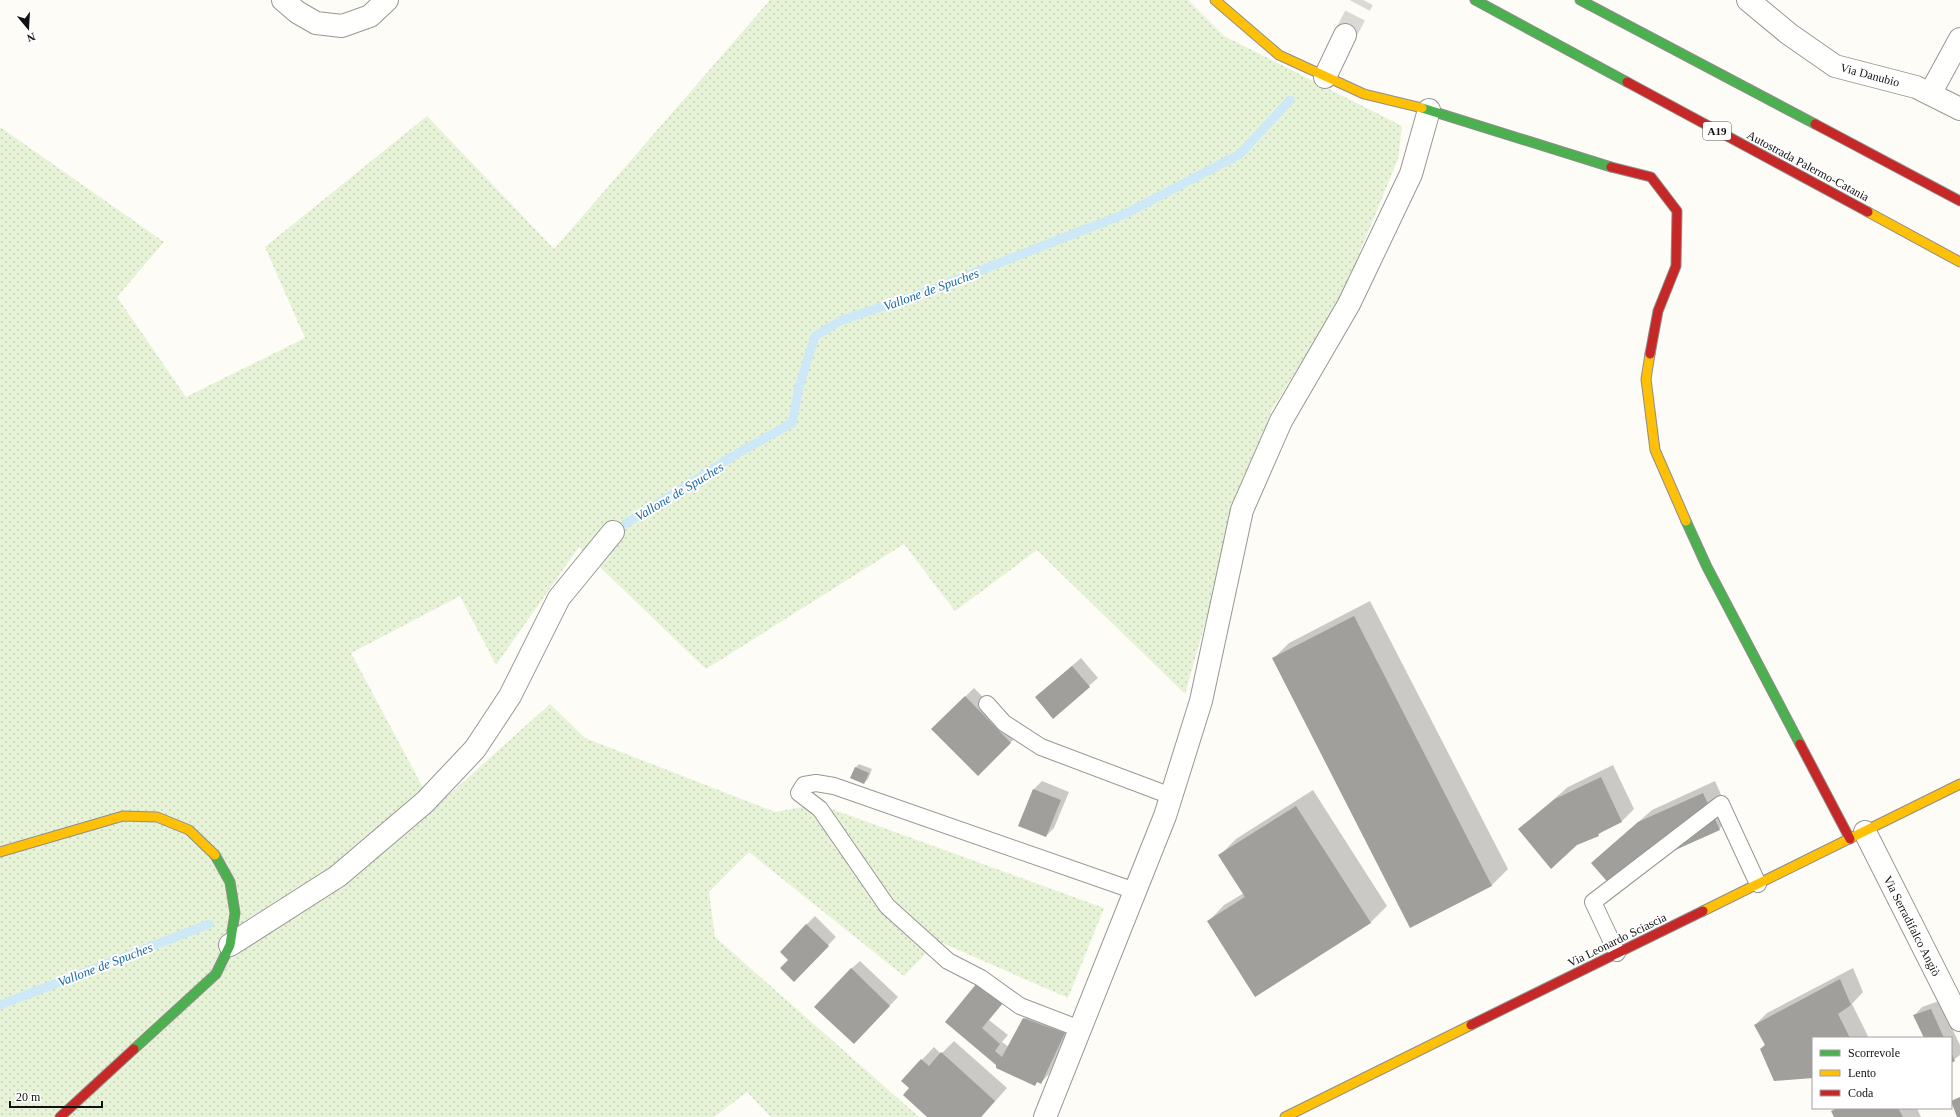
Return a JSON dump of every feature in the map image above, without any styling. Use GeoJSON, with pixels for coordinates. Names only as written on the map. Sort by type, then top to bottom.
{"type":"FeatureCollection","features":[{"type":"Feature","properties":{"kind":"main road"},"geometry":{"type":"LineString","coordinates":[[1215,0],[1279,55],[1364,94],[1429,110],[1598,163],[1651,177],[1677,211],[1676,266],[1658,311],[1646,379],[1655,450],[1707,567],[1858,835]]}},
{"type":"Feature","properties":{"kind":"main road","name":"Autostrada Palermo-Catania"},"geometry":{"type":"LineString","coordinates":[[1475,0],[1960,262]]}},
{"type":"Feature","properties":{"kind":"main road"},"geometry":{"type":"LineString","coordinates":[[1580,0],[1960,201]]}},
{"type":"Feature","properties":{"kind":"main road","name":"Via Leonardo Sciascia"},"geometry":{"type":"LineString","coordinates":[[1285,1117],[1960,784]]}},
{"type":"Feature","properties":{"kind":"main road"},"geometry":{"type":"LineString","coordinates":[[0,852],[123,816],[157,817],[189,830],[214,853],[230,882],[235,914],[230,945],[216,974],[60,1117]]}},
{"type":"Feature","properties":{"kind":"street"},"geometry":{"type":"LineString","coordinates":[[283,0],[297,12],[316,23],[342,26],[370,16],[387,0]]}},
{"type":"Feature","properties":{"kind":"street","name":"Via Danubio"},"geometry":{"type":"LineString","coordinates":[[1748,0],[1788,34],[1835,66],[1916,87],[1960,109]]}},
{"type":"Feature","properties":{"kind":"street"},"geometry":{"type":"LineString","coordinates":[[1325,77],[1345,35]]}},
{"type":"Feature","properties":{"kind":"street"},"geometry":{"type":"LineString","coordinates":[[1930,94],[1960,39]]}},
{"type":"Feature","properties":{"kind":"street"},"geometry":{"type":"LineString","coordinates":[[1045,1117],[1171,796],[1200,701],[1242,510],[1281,421],[1349,304],[1411,174],[1429,110]]}},
{"type":"Feature","properties":{"kind":"street"},"geometry":{"type":"LineString","coordinates":[[230,945],[338,876],[425,802],[475,749],[510,696],[559,598],[613,532]]}},
{"type":"Feature","properties":{"kind":"street","name":"Via Serradifalco Angiò"},"geometry":{"type":"LineString","coordinates":[[1858,835],[1960,1020]]}},
{"type":"Feature","properties":{"kind":"lane"},"geometry":{"type":"LineString","coordinates":[[987,704],[1004,723],[1041,747],[1171,796]]}},
{"type":"Feature","properties":{"kind":"lane"},"geometry":{"type":"LineString","coordinates":[[1080,1029],[1020,1006],[981,978],[948,961],[887,906],[820,809],[799,793],[804,785],[816,783],[834,786],[1135,890]]}},
{"type":"Feature","properties":{"kind":"lane"},"geometry":{"type":"LineString","coordinates":[[1617,954],[1593,902],[1721,804],[1758,884]]}},
{"type":"Feature","properties":{"kind":"green space"},"geometry":{"type":"Polygon","coordinates":[[[770,0],[1188,0],[1224,36],[1402,126],[1398,159],[1339,303],[1272,409],[1237,510],[1185,694],[1037,550],[955,611],[904,544],[706,669],[579,547],[496,665],[460,596],[351,653],[434,808],[550,704],[585,738],[775,812],[818,804],[1104,908],[1068,998],[938,941],[904,976],[749,852],[709,892],[715,937],[919,1117],[771,1117],[747,1092],[714,1117],[0,1117],[0,127],[164,242],[117,297],[186,397],[305,338],[265,247],[427,116],[554,249],[770,0]]]}},
{"type":"Feature","properties":{"kind":"building"},"geometry":{"type":"Polygon","coordinates":[[[1354,616],[1492,886],[1410,928],[1272,658],[1354,616]]]}},
{"type":"Feature","properties":{"kind":"building"},"geometry":{"type":"Polygon","coordinates":[[[1072,666],[1090,687],[1053,719],[1035,697],[1072,666]]]}},
{"type":"Feature","properties":{"kind":"building"},"geometry":{"type":"Polygon","coordinates":[[[965,696],[1011,743],[978,776],[931,729],[965,696]]]}},
{"type":"Feature","properties":{"kind":"building"},"geometry":{"type":"Polygon","coordinates":[[[855,767],[869,773],[864,784],[850,778],[855,767]]]}},
{"type":"Feature","properties":{"kind":"building"},"geometry":{"type":"Polygon","coordinates":[[[1601,777],[1622,822],[1598,834],[1599,836],[1577,845],[1551,869],[1518,829],[1555,799],[1601,777]]]}},
{"type":"Feature","properties":{"kind":"building"},"geometry":{"type":"Polygon","coordinates":[[[1033,789],[1061,800],[1046,837],[1018,826],[1033,789]]]}},
{"type":"Feature","properties":{"kind":"building"},"geometry":{"type":"Polygon","coordinates":[[[1703,793],[1720,830],[1662,856],[1618,894],[1591,863],[1638,822],[1703,793]]]}},
{"type":"Feature","properties":{"kind":"building"},"geometry":{"type":"Polygon","coordinates":[[[1296,806],[1371,923],[1255,997],[1207,921],[1245,897],[1218,855],[1296,806]]]}},
{"type":"Feature","properties":{"kind":"building"},"geometry":{"type":"Polygon","coordinates":[[[806,924],[829,946],[794,982],[780,968],[788,960],[780,952],[806,924]]]}},
{"type":"Feature","properties":{"kind":"building"},"geometry":{"type":"Polygon","coordinates":[[[851,968],[890,1006],[854,1044],[814,1007],[851,968]]]}},
{"type":"Feature","properties":{"kind":"building"},"geometry":{"type":"Polygon","coordinates":[[[1840,979],[1851,1005],[1838,1014],[1850,1037],[1812,1037],[1812,1078],[1774,1081],[1760,1049],[1765,1045],[1754,1025],[1840,979]]]}},
{"type":"Feature","properties":{"kind":"building"},"geometry":{"type":"Polygon","coordinates":[[[977,983],[1002,1004],[982,1028],[1000,1044],[995,1051],[1002,1057],[1023,1018],[1065,1033],[1041,1084],[1037,1082],[1035,1086],[996,1068],[996,1065],[945,1022],[977,983]]]}},
{"type":"Feature","properties":{"kind":"building"},"geometry":{"type":"Polygon","coordinates":[[[1931,1009],[1944,1037],[1924,1037],[1913,1015],[1931,1009]]]}},
{"type":"Feature","properties":{"kind":"building"},"geometry":{"type":"Polygon","coordinates":[[[941,1052],[995,1101],[981,1117],[927,1117],[903,1095],[909,1088],[901,1081],[921,1059],[929,1066],[941,1052]]]}},
{"type":"Feature","properties":{"kind":"building"},"geometry":{"type":"Polygon","coordinates":[[[1952,1054],[1955,1061],[1952,1062],[1952,1054]]]}},
{"type":"Feature","properties":{"kind":"building"},"geometry":{"type":"Polygon","coordinates":[[[1960,1097],[1960,1117],[1957,1117],[1952,1101],[1960,1097]]]}},
{"type":"Feature","properties":{"kind":"building"},"geometry":{"type":"Polygon","coordinates":[[[1836,1109],[1899,1109],[1903,1117],[1834,1117],[1831,1111],[1836,1109]]]}},
{"type":"Feature","properties":{"kind":"waterway","name":"Vallone de Spuches"},"geometry":{"type":"LineString","coordinates":[[625,524],[738,453],[792,423],[799,387],[815,336],[842,320],[920,294],[1127,213],[1240,154],[1290,100]]}},
{"type":"Feature","properties":{"kind":"waterway","name":"Vallone de Spuches"},"geometry":{"type":"LineString","coordinates":[[0,1005],[209,924]]}},
{"type":"Feature","properties":{"kind":"tunnel"},"geometry":{"type":"LineString","coordinates":[[1345,35],[1363,0]]}},
{"type":"Feature","properties":{"kind":"traffic: fast"},"geometry":{"type":"LineString","coordinates":[[1475,0],[1627,82]]}},
{"type":"Feature","properties":{"kind":"traffic: fast"},"geometry":{"type":"LineString","coordinates":[[1580,0],[1815,124]]}},
{"type":"Feature","properties":{"kind":"traffic: fast"},"geometry":{"type":"LineString","coordinates":[[1422,108],[1611,167]]}},
{"type":"Feature","properties":{"kind":"traffic: fast"},"geometry":{"type":"LineString","coordinates":[[1686,521],[1707,567],[1800,744]]}},
{"type":"Feature","properties":{"kind":"traffic: fast"},"geometry":{"type":"LineString","coordinates":[[134,1049],[216,974],[230,945],[235,913],[230,882],[215,855]]}},
{"type":"Feature","properties":{"kind":"traffic: slow"},"geometry":{"type":"LineString","coordinates":[[1215,0],[1279,55],[1364,94],[1422,108]]}},
{"type":"Feature","properties":{"kind":"traffic: slow"},"geometry":{"type":"LineString","coordinates":[[1868,212],[1960,262]]}},
{"type":"Feature","properties":{"kind":"traffic: slow"},"geometry":{"type":"LineString","coordinates":[[1650,354],[1646,379],[1655,450],[1686,521]]}},
{"type":"Feature","properties":{"kind":"traffic: slow"},"geometry":{"type":"LineString","coordinates":[[1703,911],[1960,784]]}},
{"type":"Feature","properties":{"kind":"traffic: slow"},"geometry":{"type":"LineString","coordinates":[[0,852],[123,816],[157,817],[189,830],[215,855]]}},
{"type":"Feature","properties":{"kind":"traffic: slow"},"geometry":{"type":"LineString","coordinates":[[1285,1117],[1471,1025]]}},
{"type":"Feature","properties":{"kind":"traffic: jam"},"geometry":{"type":"LineString","coordinates":[[1627,82],[1868,212]]}},
{"type":"Feature","properties":{"kind":"traffic: jam"},"geometry":{"type":"LineString","coordinates":[[1815,124],[1960,201]]}},
{"type":"Feature","properties":{"kind":"traffic: jam"},"geometry":{"type":"LineString","coordinates":[[1611,167],[1651,177],[1677,211],[1676,266],[1658,311],[1650,354]]}},
{"type":"Feature","properties":{"kind":"traffic: jam"},"geometry":{"type":"LineString","coordinates":[[1800,744],[1850,839]]}},
{"type":"Feature","properties":{"kind":"traffic: jam"},"geometry":{"type":"LineString","coordinates":[[1471,1025],[1703,911]]}},
{"type":"Feature","properties":{"kind":"traffic: jam"},"geometry":{"type":"LineString","coordinates":[[60,1117],[134,1049]]}}]}
